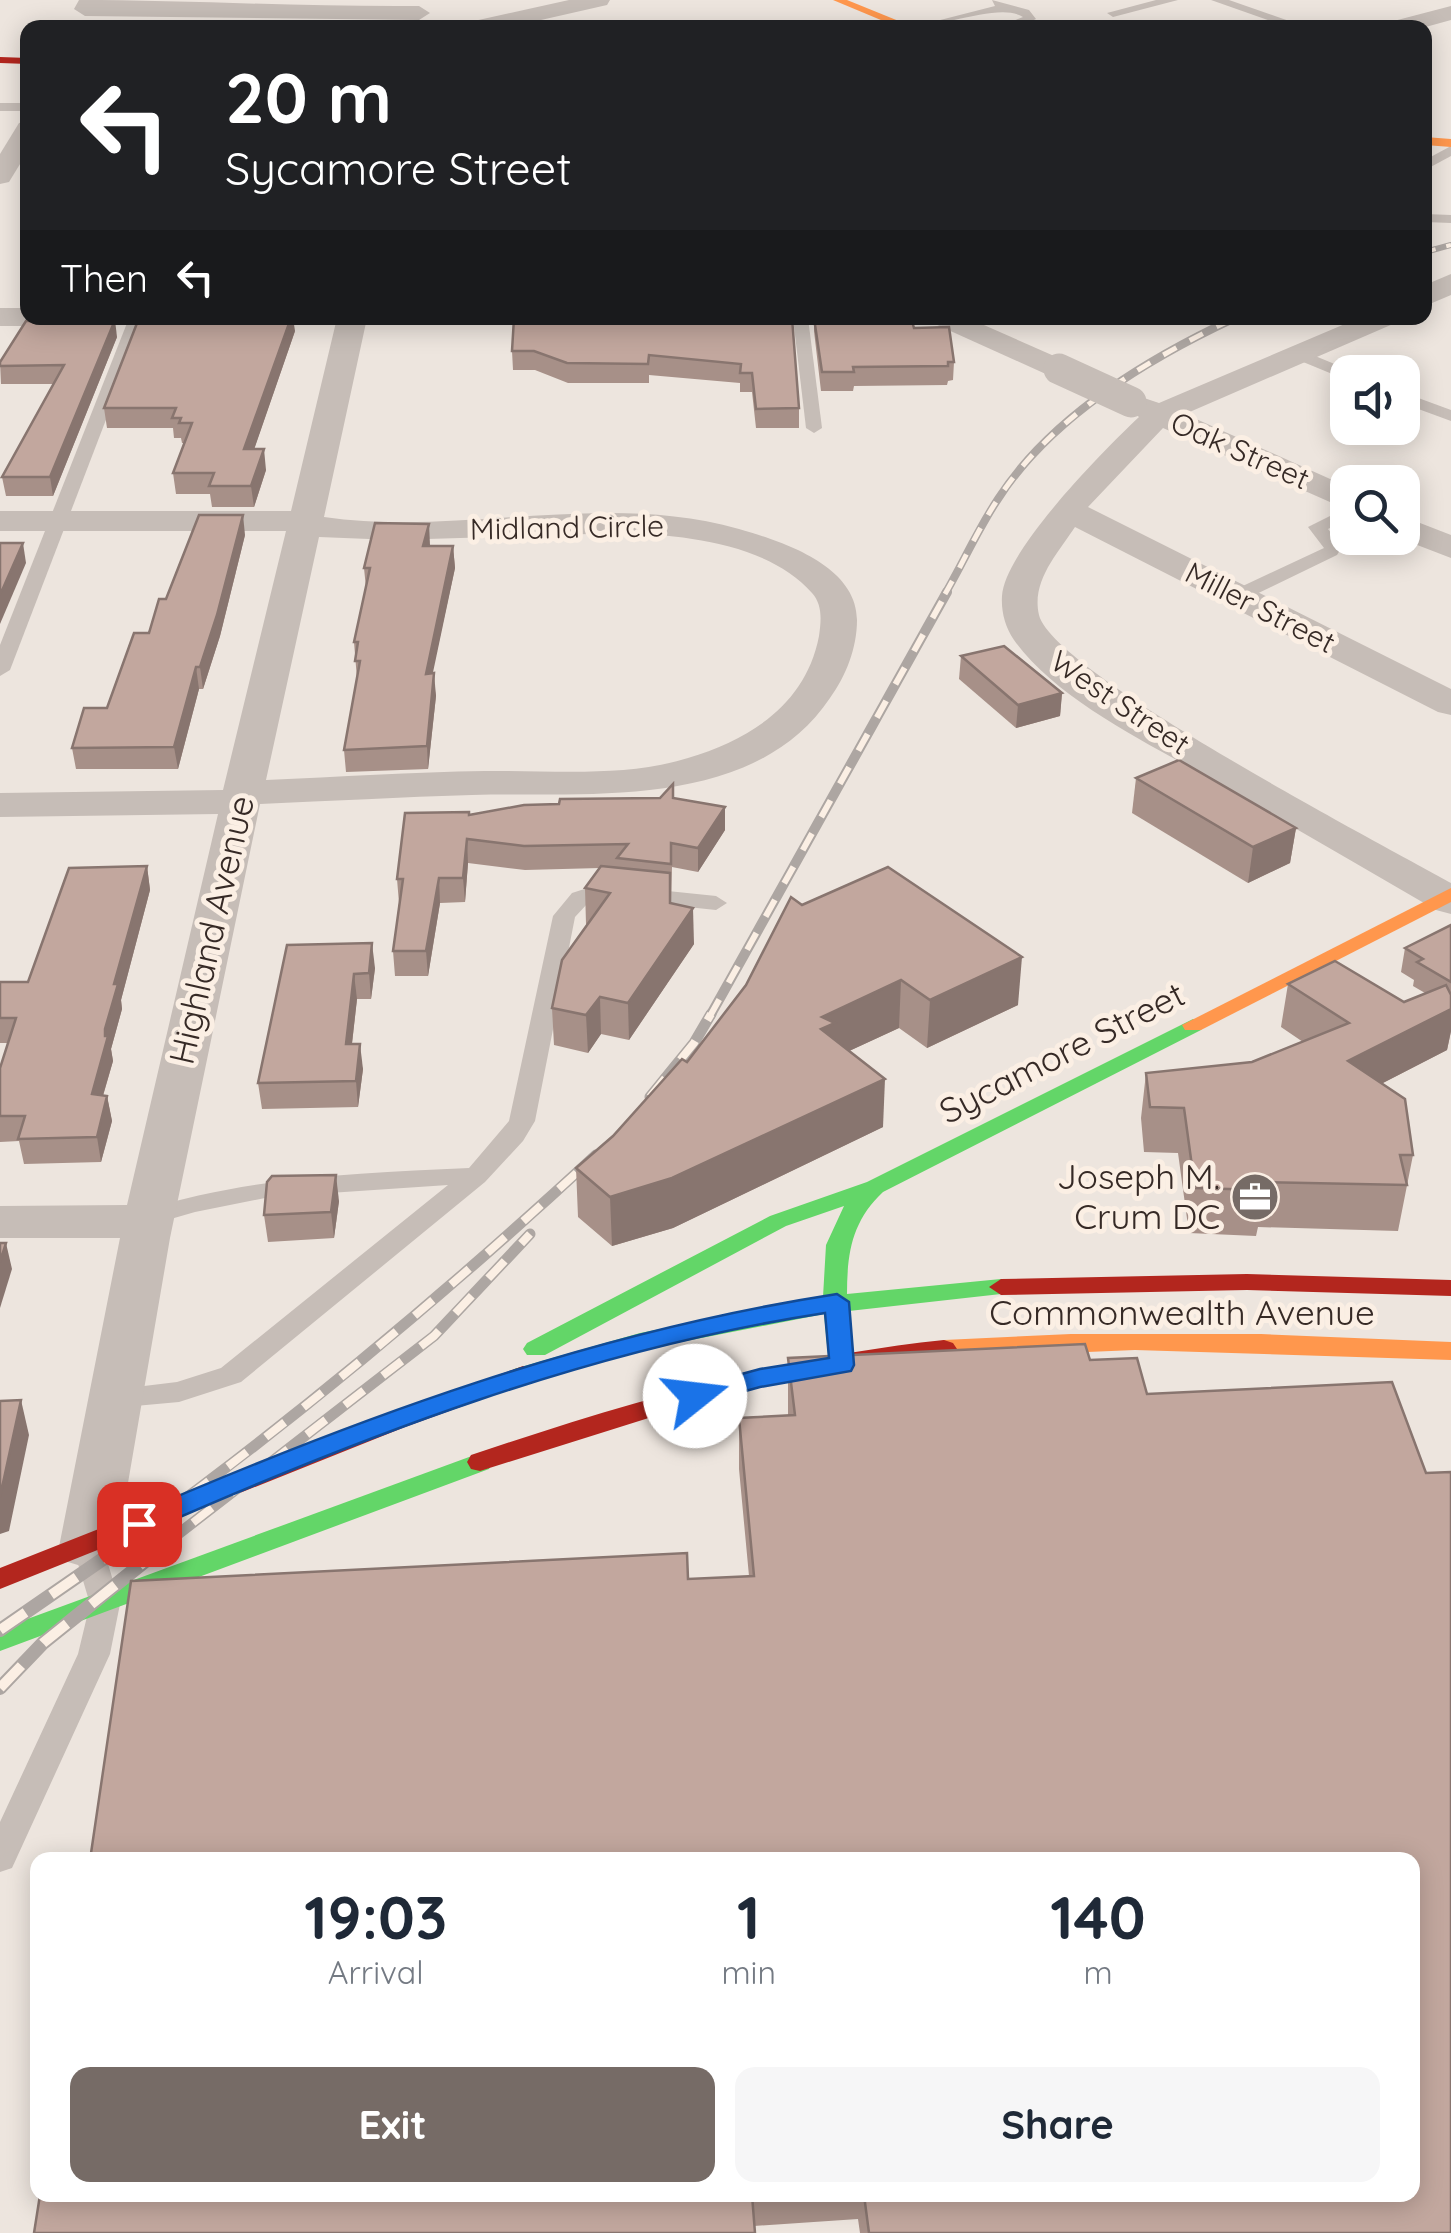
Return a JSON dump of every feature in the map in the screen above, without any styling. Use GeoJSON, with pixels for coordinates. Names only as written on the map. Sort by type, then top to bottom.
{"type":"FeatureCollection","features":[{"type":"Feature","properties":{"kind":"main road"},"geometry":{"type":"LineString","coordinates":[[838,0],[892,20]]}},
{"type":"Feature","properties":{"kind":"main road","name":"Sycamore Street"},"geometry":{"type":"LineString","coordinates":[[842,1365],[837,1302],[840,1238],[844,1219],[854,1203],[875,1187],[1449,898]]}},
{"type":"Feature","properties":{"kind":"main road"},"geometry":{"type":"LineString","coordinates":[[444,1404],[581,1322],[778,1221],[875,1187]]}},
{"type":"Feature","properties":{"kind":"main road","name":"Commonwealth Avenue"},"geometry":{"type":"LineString","coordinates":[[0,1579],[207,1494],[523,1374],[640,1340],[756,1315],[990,1286],[1131,1280],[1451,1288]]}},
{"type":"Feature","properties":{"kind":"main road","name":"Commonwealth Avenue"},"geometry":{"type":"LineString","coordinates":[[0,1640],[434,1477],[598,1423],[760,1378],[1016,1344],[1134,1342],[1451,1351]]}},
{"type":"Feature","properties":{"kind":"street"},"geometry":{"type":"LineString","coordinates":[[510,20],[599,0]]}},
{"type":"Feature","properties":{"kind":"street"},"geometry":{"type":"LineString","coordinates":[[90,5],[258,6],[419,13]]}},
{"type":"Feature","properties":{"kind":"street"},"geometry":{"type":"LineString","coordinates":[[572,6],[609,20]]}},
{"type":"Feature","properties":{"kind":"street"},"geometry":{"type":"LineString","coordinates":[[1424,20],[1451,13]]}},
{"type":"Feature","properties":{"kind":"street"},"geometry":{"type":"LineString","coordinates":[[9,167],[20,144]]}},
{"type":"Feature","properties":{"kind":"street","name":"Highland Avenue"},"geometry":{"type":"LineString","coordinates":[[88,1546],[150,1216],[350,325]]}},
{"type":"Feature","properties":{"kind":"street","name":"Oak Street"},"geometry":{"type":"LineString","coordinates":[[960,325],[1330,492]]}},
{"type":"Feature","properties":{"kind":"street","name":"West Street"},"geometry":{"type":"LineString","coordinates":[[1366,325],[1145,408],[1134,435],[1070,510],[1025,577],[1020,593],[1021,614],[1029,635],[1042,651],[1131,717],[1449,898]]}},
{"type":"Feature","properties":{"kind":"street","name":"Miller Street"},"geometry":{"type":"LineString","coordinates":[[1070,510],[1451,704]]}},
{"type":"Feature","properties":{"kind":"street","name":"Midland Circle"},"geometry":{"type":"LineString","coordinates":[[0,522],[285,520],[343,530],[496,529],[648,522],[721,535],[788,560],[821,582],[834,597],[840,613],[830,667],[816,696],[794,720],[720,761],[652,780],[613,785],[483,783],[241,798]]}},
{"type":"Feature","properties":{"kind":"street"},"geometry":{"type":"LineString","coordinates":[[1420,534],[1451,548]]}},
{"type":"Feature","properties":{"kind":"street"},"geometry":{"type":"LineString","coordinates":[[0,804],[241,798]]}},
{"type":"Feature","properties":{"kind":"street"},"geometry":{"type":"LineString","coordinates":[[0,1222],[125,1222],[150,1216]]}},
{"type":"Feature","properties":{"kind":"lane"},"geometry":{"type":"LineString","coordinates":[[991,0],[1030,19],[1027,20]]}},
{"type":"Feature","properties":{"kind":"lane"},"geometry":{"type":"LineString","coordinates":[[1113,14],[1172,0]]}},
{"type":"Feature","properties":{"kind":"lane"},"geometry":{"type":"LineString","coordinates":[[1217,0],[1278,20]]}},
{"type":"Feature","properties":{"kind":"lane"},"geometry":{"type":"LineString","coordinates":[[948,20],[1008,6]]}},
{"type":"Feature","properties":{"kind":"lane"},"geometry":{"type":"LineString","coordinates":[[0,670],[133,325]]}},
{"type":"Feature","properties":{"kind":"lane"},"geometry":{"type":"LineString","coordinates":[[801,325],[814,428]]}},
{"type":"Feature","properties":{"kind":"lane"},"geometry":{"type":"LineString","coordinates":[[1297,354],[1330,368]]}},
{"type":"Feature","properties":{"kind":"lane"},"geometry":{"type":"LineString","coordinates":[[1420,404],[1451,416]]}},
{"type":"Feature","properties":{"kind":"lane"},"geometry":{"type":"LineString","coordinates":[[1330,518],[1316,528],[1330,544]]}},
{"type":"Feature","properties":{"kind":"lane"},"geometry":{"type":"LineString","coordinates":[[1237,596],[1330,551]]}},
{"type":"Feature","properties":{"kind":"lane"},"geometry":{"type":"LineString","coordinates":[[113,1398],[179,1392],[231,1375],[476,1176],[522,1121],[564,916],[580,898],[600,891],[716,903]]}},
{"type":"Feature","properties":{"kind":"lane"},"geometry":{"type":"LineString","coordinates":[[150,1216],[200,1198],[247,1190],[476,1176]]}},
{"type":"Feature","properties":{"kind":"lane"},"geometry":{"type":"LineString","coordinates":[[0,1858],[94,1654],[104,1604],[88,1546]]}},
{"type":"Feature","properties":{"kind":"building"},"geometry":{"type":"Polygon","coordinates":[[[23,325],[113,325],[50,477],[2,477],[64,365],[0,366],[23,325]]]}},
{"type":"Feature","properties":{"kind":"building"},"geometry":{"type":"Polygon","coordinates":[[[136,325],[288,325],[244,449],[264,449],[251,486],[209,486],[214,473],[173,473],[192,423],[179,423],[181,418],[172,418],[176,408],[104,408],[136,325]]]}},
{"type":"Feature","properties":{"kind":"building"},"geometry":{"type":"Polygon","coordinates":[[[514,325],[793,325],[799,408],[756,409],[752,373],[740,373],[741,364],[649,355],[648,364],[567,363],[534,351],[512,351],[514,325]]]}},
{"type":"Feature","properties":{"kind":"building"},"geometry":{"type":"Polygon","coordinates":[[[815,325],[949,327],[954,362],[948,362],[948,366],[853,367],[854,372],[822,372],[815,325]]]}},
{"type":"Feature","properties":{"kind":"building"},"geometry":{"type":"Polygon","coordinates":[[[199,515],[243,515],[217,615],[200,667],[196,667],[174,747],[72,748],[84,708],[107,708],[134,633],[149,633],[159,599],[166,599],[199,515]]]}},
{"type":"Feature","properties":{"kind":"building"},"geometry":{"type":"Polygon","coordinates":[[[375,523],[429,524],[423,546],[453,546],[426,674],[434,673],[427,746],[344,750],[360,661],[355,661],[358,642],[354,642],[370,568],[364,568],[375,523]]]}},
{"type":"Feature","properties":{"kind":"building"},"geometry":{"type":"Polygon","coordinates":[[[0,543],[23,543],[0,595],[0,543]]]}},
{"type":"Feature","properties":{"kind":"building"},"geometry":{"type":"Polygon","coordinates":[[[1004,646],[1062,693],[1018,705],[961,656],[1004,646]]]}},
{"type":"Feature","properties":{"kind":"building"},"geometry":{"type":"Polygon","coordinates":[[[1179,760],[1296,828],[1253,847],[1136,778],[1179,760]]]}},
{"type":"Feature","properties":{"kind":"building"},"geometry":{"type":"Polygon","coordinates":[[[673,784],[673,798],[725,807],[698,848],[671,843],[671,864],[617,858],[628,844],[524,846],[467,839],[463,878],[439,878],[426,951],[393,951],[403,879],[397,879],[405,813],[469,815],[524,805],[559,804],[560,799],[660,798],[673,784]]]}},
{"type":"Feature","properties":{"kind":"building"},"geometry":{"type":"Polygon","coordinates":[[[147,866],[114,984],[118,984],[105,1029],[108,1036],[92,1094],[107,1096],[97,1137],[18,1139],[25,1116],[0,1116],[0,1068],[16,1018],[0,1018],[0,982],[28,982],[69,868],[147,866]]]}},
{"type":"Feature","properties":{"kind":"building"},"geometry":{"type":"Polygon","coordinates":[[[601,866],[670,873],[670,903],[693,908],[628,1003],[600,997],[586,1015],[552,1008],[562,960],[610,893],[585,888],[601,866]]]}},
{"type":"Feature","properties":{"kind":"building"},"geometry":{"type":"Polygon","coordinates":[[[888,867],[1022,957],[930,1000],[901,980],[822,1017],[835,1023],[821,1029],[885,1079],[672,1178],[610,1197],[576,1168],[613,1136],[682,1059],[687,1062],[746,985],[791,897],[802,905],[888,867]]]}},
{"type":"Feature","properties":{"kind":"building"},"geometry":{"type":"Polygon","coordinates":[[[1451,925],[1451,982],[1417,962],[1423,959],[1405,948],[1451,925]]]}},
{"type":"Feature","properties":{"kind":"building"},"geometry":{"type":"Polygon","coordinates":[[[372,943],[369,973],[354,974],[346,1044],[360,1044],[356,1081],[258,1083],[287,945],[372,943]]]}},
{"type":"Feature","properties":{"kind":"building"},"geometry":{"type":"Polygon","coordinates":[[[1335,961],[1404,1002],[1446,985],[1451,995],[1451,1009],[1348,1061],[1405,1099],[1413,1155],[1400,1155],[1407,1185],[1263,1182],[1263,1190],[1195,1188],[1184,1108],[1150,1107],[1146,1073],[1252,1062],[1349,1023],[1288,984],[1335,961]]]}},
{"type":"Feature","properties":{"kind":"building"},"geometry":{"type":"Polygon","coordinates":[[[336,1175],[331,1212],[264,1215],[267,1182],[272,1176],[336,1175]]]}},
{"type":"Feature","properties":{"kind":"building"},"geometry":{"type":"Polygon","coordinates":[[[1085,1344],[1090,1360],[1137,1358],[1147,1394],[1392,1382],[1426,1473],[1451,1472],[1451,2233],[869,2233],[865,2202],[1420,2202],[1420,1852],[91,1852],[131,1581],[687,1553],[688,1579],[754,1576],[739,1418],[795,1415],[788,1358],[1085,1344]]]}},
{"type":"Feature","properties":{"kind":"building"},"geometry":{"type":"Polygon","coordinates":[[[21,1400],[0,1497],[0,1401],[21,1400]]]}},
{"type":"Feature","properties":{"kind":"building"},"geometry":{"type":"Polygon","coordinates":[[[39,2202],[753,2202],[755,2233],[34,2233],[39,2202]]]}},
{"type":"Feature","properties":{"kind":"railway"},"geometry":{"type":"LineString","coordinates":[[1432,250],[1451,245]]}},
{"type":"Feature","properties":{"kind":"railway"},"geometry":{"type":"LineString","coordinates":[[945,594],[998,499],[1045,442],[1136,371],[1221,325]]}},
{"type":"Feature","properties":{"kind":"railway"},"geometry":{"type":"LineString","coordinates":[[710,1016],[947,592]]}},
{"type":"Feature","properties":{"kind":"railway"},"geometry":{"type":"LineString","coordinates":[[650,1097],[694,1043],[711,1014]]}},
{"type":"Feature","properties":{"kind":"railway"},"geometry":{"type":"LineString","coordinates":[[112,1552],[238,1459],[360,1361],[596,1155]]}},
{"type":"Feature","properties":{"kind":"railway"},"geometry":{"type":"LineString","coordinates":[[155,1552],[434,1336],[530,1234]]}},
{"type":"Feature","properties":{"kind":"railway"},"geometry":{"type":"LineString","coordinates":[[0,1630],[116,1550]]}},
{"type":"Feature","properties":{"kind":"railway"},"geometry":{"type":"LineString","coordinates":[[0,1688],[43,1643],[159,1550]]}},
{"type":"Feature","properties":{"kind":"traffic: fast"},"geometry":{"type":"LineString","coordinates":[[842,1365],[835,1268],[845,1223],[857,1204],[875,1187],[1193,1025]]}},
{"type":"Feature","properties":{"kind":"traffic: fast"},"geometry":{"type":"LineString","coordinates":[[536,1349],[778,1221],[875,1187]]}},
{"type":"Feature","properties":{"kind":"traffic: fast"},"geometry":{"type":"LineString","coordinates":[[523,1375],[640,1341],[759,1316],[879,1298],[1001,1287]]}},
{"type":"Feature","properties":{"kind":"traffic: fast"},"geometry":{"type":"LineString","coordinates":[[0,1640],[480,1462]]}},
{"type":"Feature","properties":{"kind":"traffic: slow"},"geometry":{"type":"LineString","coordinates":[[838,0],[890,20]]}},
{"type":"Feature","properties":{"kind":"traffic: slow"},"geometry":{"type":"LineString","coordinates":[[1432,142],[1451,143]]}},
{"type":"Feature","properties":{"kind":"traffic: slow"},"geometry":{"type":"LineString","coordinates":[[1193,1025],[1451,894]]}},
{"type":"Feature","properties":{"kind":"traffic: slow"},"geometry":{"type":"LineString","coordinates":[[944,1349],[1135,1341],[1451,1351]]}},
{"type":"Feature","properties":{"kind":"traffic: jam"},"geometry":{"type":"LineString","coordinates":[[0,60],[20,61]]}},
{"type":"Feature","properties":{"kind":"traffic: jam"},"geometry":{"type":"LineString","coordinates":[[1001,1287],[1247,1282],[1451,1288]]}},
{"type":"Feature","properties":{"kind":"traffic: jam"},"geometry":{"type":"LineString","coordinates":[[480,1462],[709,1390],[826,1364],[944,1349]]}},
{"type":"Feature","properties":{"kind":"traffic: jam"},"geometry":{"type":"LineString","coordinates":[[0,1579],[396,1421],[523,1375]]}},
{"type":"Feature","properties":{"kind":"place","name":"Joseph M. Crum DC"},"geometry":{"type":"Point","coordinates":[1255,1197]}},
{"type":"Feature","properties":{"kind":"route"},"geometry":{"type":"LineString","coordinates":[[139,1524],[207,1494],[523,1374],[640,1340],[837,1302],[842,1365],[760,1378],[695,1396]]}}]}
